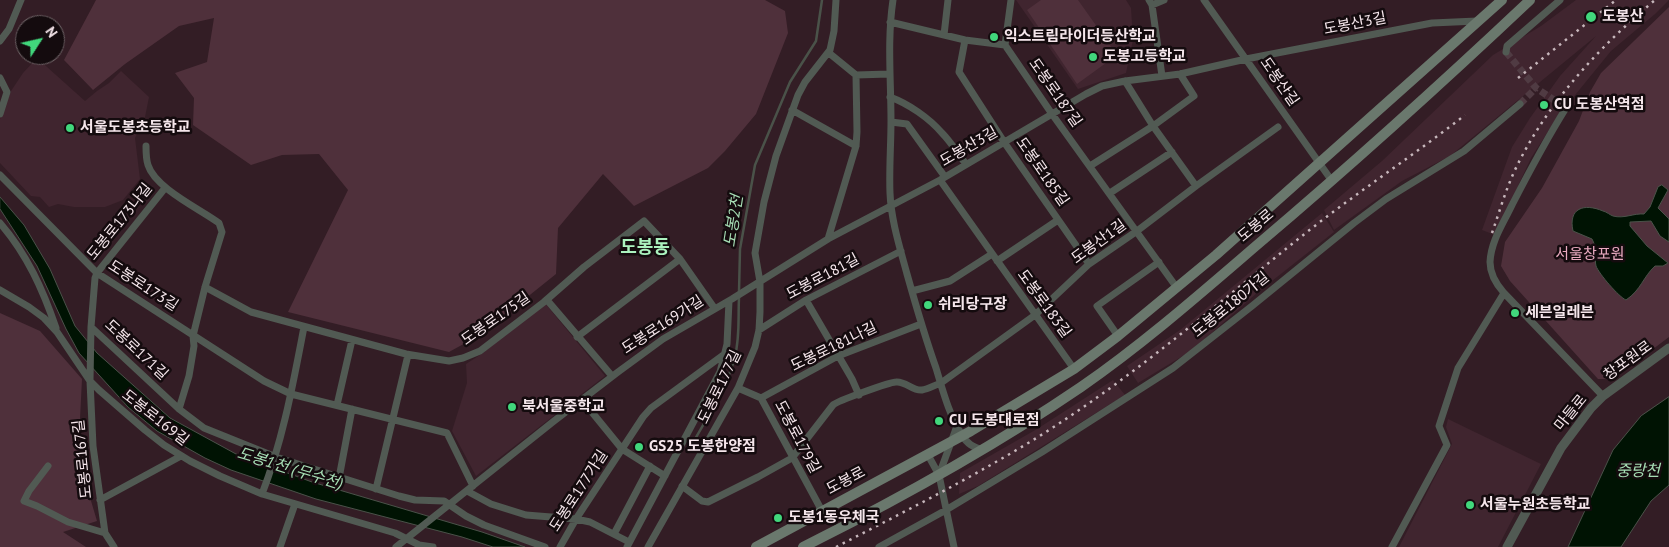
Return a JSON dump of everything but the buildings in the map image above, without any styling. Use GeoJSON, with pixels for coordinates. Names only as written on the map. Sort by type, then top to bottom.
{"type":"FeatureCollection","features":[{"type":"Feature","properties":{"kind":"main road","name":"도봉로"},"geometry":{"type":"LineString","coordinates":[[756,547],[950,443],[1074,369],[1177,288],[1502,0]]}},
{"type":"Feature","properties":{"kind":"main road","name":"도봉로"},"geometry":{"type":"LineString","coordinates":[[803,547],[982,450],[1083,386],[1129,352],[1332,181],[1530,0]]}},
{"type":"Feature","properties":{"kind":"street"},"geometry":{"type":"LineString","coordinates":[[0,41],[9,29],[21,0]]}},
{"type":"Feature","properties":{"kind":"street","name":"도봉로177길"},"geometry":{"type":"LineString","coordinates":[[648,547],[738,388],[754,347],[759,330],[755,253],[770,179],[792,110],[805,82],[829,53],[833,37],[836,0]]}},
{"type":"Feature","properties":{"kind":"street"},"geometry":{"type":"LineString","coordinates":[[893,0],[890,22],[889,74],[891,122],[890,193],[892,207],[901,252],[921,324],[956,426],[968,444],[982,450]]}},
{"type":"Feature","properties":{"kind":"street"},"geometry":{"type":"LineString","coordinates":[[944,35],[948,0]]}},
{"type":"Feature","properties":{"kind":"street"},"geometry":{"type":"LineString","coordinates":[[890,22],[965,40],[1005,45],[1011,0]]}},
{"type":"Feature","properties":{"kind":"street"},"geometry":{"type":"LineString","coordinates":[[1162,76],[1151,2],[1164,0]]}},
{"type":"Feature","properties":{"kind":"street","name":"도봉산길"},"geometry":{"type":"LineString","coordinates":[[1204,0],[1332,181]]}},
{"type":"Feature","properties":{"kind":"street"},"geometry":{"type":"LineString","coordinates":[[1506,52],[1507,46],[1560,0]]}},
{"type":"Feature","properties":{"kind":"street","name":"도봉산3길"},"geometry":{"type":"LineString","coordinates":[[758,283],[828,239],[892,207],[1102,86],[1124,81],[1180,74],[1246,58],[1432,24],[1478,21]]}},
{"type":"Feature","properties":{"kind":"street","name":"도봉로185길"},"geometry":{"type":"LineString","coordinates":[[965,40],[959,72],[1004,142],[1089,264]]}},
{"type":"Feature","properties":{"kind":"street","name":"도봉로187길"},"geometry":{"type":"LineString","coordinates":[[1005,45],[1052,114],[1177,288]]}},
{"type":"Feature","properties":{"kind":"street"},"geometry":{"type":"LineString","coordinates":[[829,53],[856,75],[889,74]]}},
{"type":"Feature","properties":{"kind":"street"},"geometry":{"type":"LineString","coordinates":[[1090,166],[1153,126],[1194,96],[1180,74]]}},
{"type":"Feature","properties":{"kind":"street"},"geometry":{"type":"LineString","coordinates":[[828,239],[856,146],[858,132],[856,75]]}},
{"type":"Feature","properties":{"kind":"street"},"geometry":{"type":"LineString","coordinates":[[0,78],[7,92],[0,114]]}},
{"type":"Feature","properties":{"kind":"street"},"geometry":{"type":"LineString","coordinates":[[1124,81],[1153,126],[1196,186]]}},
{"type":"Feature","properties":{"kind":"street"},"geometry":{"type":"LineString","coordinates":[[890,97],[912,108],[942,132],[966,164]]}},
{"type":"Feature","properties":{"kind":"street","name":"도봉로180가길"},"geometry":{"type":"LineString","coordinates":[[878,547],[946,510],[1095,419],[1187,358],[1354,223],[1386,199],[1464,151],[1520,104]]}},
{"type":"Feature","properties":{"kind":"street","name":"마들로"},"geometry":{"type":"LineString","coordinates":[[1507,547],[1561,448],[1591,408],[1603,396],[1497,286],[1490,264],[1494,241],[1539,152],[1566,108]]}},
{"type":"Feature","properties":{"kind":"street"},"geometry":{"type":"LineString","coordinates":[[792,110],[856,146]]}},
{"type":"Feature","properties":{"kind":"street"},"geometry":{"type":"LineString","coordinates":[[891,122],[907,124],[942,178]]}},
{"type":"Feature","properties":{"kind":"street","name":"도봉산1길"},"geometry":{"type":"LineString","coordinates":[[941,383],[1035,316],[1089,264],[1278,127]]}},
{"type":"Feature","properties":{"kind":"street"},"geometry":{"type":"LineString","coordinates":[[146,146],[149,169],[165,188]]}},
{"type":"Feature","properties":{"kind":"street"},"geometry":{"type":"LineString","coordinates":[[1110,193],[1172,152]]}},
{"type":"Feature","properties":{"kind":"street","name":"도봉로173길"},"geometry":{"type":"LineString","coordinates":[[0,175],[97,273],[264,381],[291,394],[447,433],[473,486]]}},
{"type":"Feature","properties":{"kind":"street","name":"도봉로183길"},"geometry":{"type":"LineString","coordinates":[[942,178],[992,254],[1074,369]]}},
{"type":"Feature","properties":{"kind":"street","name":"도봉로171길"},"geometry":{"type":"LineString","coordinates":[[165,188],[219,223],[222,232],[205,287],[193,336],[194,346],[189,376],[179,408]]}},
{"type":"Feature","properties":{"kind":"street","name":"도봉로173나길"},"geometry":{"type":"LineString","coordinates":[[97,273],[165,188]]}},
{"type":"Feature","properties":{"kind":"street"},"geometry":{"type":"LineString","coordinates":[[997,261],[1058,220]]}},
{"type":"Feature","properties":{"kind":"street","name":"도봉로175길"},"geometry":{"type":"LineString","coordinates":[[205,287],[251,312],[304,327],[408,354],[449,360],[463,358],[480,350],[547,300],[584,267],[644,221],[680,259],[714,308]]}},
{"type":"Feature","properties":{"kind":"street","name":"도봉로169길"},"geometry":{"type":"LineString","coordinates":[[0,223],[38,280],[57,332]]}},
{"type":"Feature","properties":{"kind":"street","name":"도봉로181길"},"geometry":{"type":"LineString","coordinates":[[759,330],[806,300],[901,252]]}},
{"type":"Feature","properties":{"kind":"street"},"geometry":{"type":"LineString","coordinates":[[912,291],[950,281],[992,254]]}},
{"type":"Feature","properties":{"kind":"street"},"geometry":{"type":"LineString","coordinates":[[577,337],[680,259]]}},
{"type":"Feature","properties":{"kind":"street"},"geometry":{"type":"LineString","coordinates":[[1118,336],[1097,306],[1159,262]]}},
{"type":"Feature","properties":{"kind":"street","name":"도봉로171길"},"geometry":{"type":"LineString","coordinates":[[97,273],[93,289],[91,331],[198,424],[212,432],[275,458],[376,490],[422,501],[440,501],[448,506]]}},
{"type":"Feature","properties":{"kind":"street","name":"도봉로169가길"},"geometry":{"type":"LineString","coordinates":[[396,547],[612,376],[663,339],[758,283]]}},
{"type":"Feature","properties":{"kind":"street","name":"도봉로169길"},"geometry":{"type":"LineString","coordinates":[[0,290],[44,318],[57,332],[90,379],[145,430],[181,456],[220,476],[295,504],[381,529],[419,545],[433,547]]}},
{"type":"Feature","properties":{"kind":"street"},"geometry":{"type":"LineString","coordinates":[[1392,547],[1446,445],[1439,426],[1458,368],[1504,293]]}},
{"type":"Feature","properties":{"kind":"street"},"geometry":{"type":"LineString","coordinates":[[547,300],[612,376]]}},
{"type":"Feature","properties":{"kind":"street","name":"도봉로177길"},"geometry":{"type":"LineString","coordinates":[[628,544],[720,372],[726,353],[730,300]]}},
{"type":"Feature","properties":{"kind":"street"},"geometry":{"type":"LineString","coordinates":[[806,300],[859,395]]}},
{"type":"Feature","properties":{"kind":"street","name":"도봉로181나길"},"geometry":{"type":"LineString","coordinates":[[761,398],[838,356],[921,324]]}},
{"type":"Feature","properties":{"kind":"street"},"geometry":{"type":"LineString","coordinates":[[263,492],[275,458],[291,394],[304,327]]}},
{"type":"Feature","properties":{"kind":"street","name":"도봉로167길"},"geometry":{"type":"LineString","coordinates":[[91,331],[90,379],[93,446],[105,533],[114,547]]}},
{"type":"Feature","properties":{"kind":"street"},"geometry":{"type":"LineString","coordinates":[[337,406],[352,340]]}},
{"type":"Feature","properties":{"kind":"street","name":"창포원로"},"geometry":{"type":"LineString","coordinates":[[1603,396],[1669,348]]}},
{"type":"Feature","properties":{"kind":"street","name":"도봉로177가길"},"geometry":{"type":"LineString","coordinates":[[560,547],[576,518],[644,417],[652,408],[726,353]]}},
{"type":"Feature","properties":{"kind":"street"},"geometry":{"type":"LineString","coordinates":[[376,490],[408,354]]}},
{"type":"Feature","properties":{"kind":"street"},"geometry":{"type":"LineString","coordinates":[[682,486],[702,501],[708,502],[758,478],[792,458],[838,401],[894,382],[904,383],[923,390],[941,383]]}},
{"type":"Feature","properties":{"kind":"street","name":"도봉로179길"},"geometry":{"type":"LineString","coordinates":[[738,388],[761,398],[822,511]]}},
{"type":"Feature","properties":{"kind":"street","name":"도봉로177가길"},"geometry":{"type":"LineString","coordinates":[[582,400],[622,449],[665,476]]}},
{"type":"Feature","properties":{"kind":"street"},"geometry":{"type":"LineString","coordinates":[[339,478],[352,409]]}},
{"type":"Feature","properties":{"kind":"street"},"geometry":{"type":"LineString","coordinates":[[939,475],[956,426]]}},
{"type":"Feature","properties":{"kind":"street"},"geometry":{"type":"LineString","coordinates":[[928,455],[939,475],[954,547]]}},
{"type":"Feature","properties":{"kind":"street"},"geometry":{"type":"LineString","coordinates":[[100,500],[181,456]]}},
{"type":"Feature","properties":{"kind":"street"},"geometry":{"type":"LineString","coordinates":[[48,466],[29,491],[24,501],[68,522],[105,533]]}},
{"type":"Feature","properties":{"kind":"street"},"geometry":{"type":"LineString","coordinates":[[614,534],[650,466]]}},
{"type":"Feature","properties":{"kind":"street"},"geometry":{"type":"LineString","coordinates":[[467,491],[491,504],[526,516],[576,518],[590,522],[614,534],[628,544]]}},
{"type":"Feature","properties":{"kind":"street"},"geometry":{"type":"LineString","coordinates":[[280,547],[295,504]]}},
{"type":"Feature","properties":{"kind":"street"},"geometry":{"type":"LineString","coordinates":[[448,506],[484,525],[545,547]]}},
{"type":"Feature","properties":{"kind":"shaded area","name":"도봉고등학교"},"geometry":{"type":"Polygon","coordinates":[[[1016,0],[1126,0],[1131,8],[1133,40],[1126,73],[1078,89],[1016,0]]]}},
{"type":"Feature","properties":{"kind":"shaded area"},"geometry":{"type":"Polygon","coordinates":[[[1576,0],[1669,0],[1611,51],[1558,116],[1531,158],[1495,235],[1482,230],[1512,147],[1560,76],[1596,36],[1450,156],[1402,181],[1334,230],[1324,210],[1382,161],[1493,55],[1541,26],[1576,0]]]}},
{"type":"Feature","properties":{"kind":"shaded area","name":"서울도봉초등학교"},"geometry":{"type":"Polygon","coordinates":[[[30,65],[45,65],[85,101],[109,83],[121,71],[149,97],[145,117],[135,138],[140,179],[123,200],[105,207],[74,207],[58,204],[49,207],[40,197],[31,196],[0,163],[0,119],[11,91],[30,65]]]}},
{"type":"Feature","properties":{"kind":"shaded area"},"geometry":{"type":"Polygon","coordinates":[[[1322,213],[1334,232],[1258,292],[1191,351],[1138,383],[1127,366],[1180,330],[1322,213]]]}},
{"type":"Feature","properties":{"kind":"shaded area","name":"북서울중학교"},"geometry":{"type":"Polygon","coordinates":[[[544,302],[605,376],[476,476],[452,431],[467,383],[466,364],[483,353],[544,302]]]}},
{"type":"Feature","properties":{"kind":"shaded area"},"geometry":{"type":"Polygon","coordinates":[[[1113,380],[1125,395],[978,486],[959,494],[960,473],[1037,429],[1113,380]]]}},
{"type":"Feature","properties":{"kind":"shaded area","name":"서울누원초등학교"},"geometry":{"type":"Polygon","coordinates":[[[1448,419],[1541,464],[1498,547],[1399,547],[1452,444],[1446,427],[1448,419]]]}},
{"type":"Feature","properties":{"kind":"green space"},"geometry":{"type":"Polygon","coordinates":[[[96,0],[765,0],[785,11],[788,33],[756,114],[708,168],[634,206],[603,174],[558,228],[556,274],[480,335],[449,352],[288,312],[348,190],[319,154],[282,155],[251,165],[193,125],[194,98],[175,73],[207,62],[214,18],[179,26],[125,64],[93,90],[65,61],[96,0]]]}},
{"type":"Feature","properties":{"kind":"green space"},"geometry":{"type":"Polygon","coordinates":[[[1041,0],[1078,0],[1117,55],[1077,84],[1027,10],[1041,0]]]}},
{"type":"Feature","properties":{"kind":"green space","name":"서울창포원"},"geometry":{"type":"Polygon","coordinates":[[[1669,7],[1669,337],[1613,379],[1598,379],[1510,281],[1501,266],[1505,242],[1542,188],[1579,121],[1590,92],[1601,73],[1669,7]]]}},
{"type":"Feature","properties":{"kind":"green space"},"geometry":{"type":"Polygon","coordinates":[[[0,313],[40,331],[82,379],[79,439],[86,484],[97,521],[63,532],[86,547],[0,547],[0,313]]]}},
{"type":"Feature","properties":{"kind":"water"},"geometry":{"type":"Polygon","coordinates":[[[1662,185],[1668,190],[1658,208],[1669,219],[1669,242],[1660,236],[1651,221],[1630,222],[1630,226],[1647,246],[1668,263],[1663,266],[1655,266],[1635,292],[1626,300],[1614,290],[1598,270],[1595,263],[1595,247],[1592,239],[1573,231],[1573,217],[1575,212],[1584,208],[1604,211],[1617,217],[1644,214],[1650,207],[1658,187],[1662,185]]]}},
{"type":"Feature","properties":{"kind":"water"},"geometry":{"type":"Polygon","coordinates":[[[0,197],[24,225],[50,269],[75,326],[97,353],[170,418],[236,454],[312,482],[482,532],[525,547],[493,547],[462,537],[316,499],[231,470],[205,458],[157,431],[128,407],[79,353],[37,266],[0,209],[0,197]]]}},
{"type":"Feature","properties":{"kind":"water","name":"중랑천"},"geometry":{"type":"Polygon","coordinates":[[[1669,397],[1669,485],[1651,501],[1621,547],[1568,547],[1613,450],[1641,416],[1669,397]]]}},
{"type":"Feature","properties":{"kind":"waterway","name":"도봉2천"},"geometry":{"type":"LineString","coordinates":[[739,292],[740,249],[755,165],[790,82],[816,41],[822,0]]}},
{"type":"Feature","properties":{"kind":"waterway","name":"도봉2천"},"geometry":{"type":"LineString","coordinates":[[689,450],[727,380],[735,356],[738,342],[739,298]]}},
{"type":"Feature","properties":{"kind":"tunnel"},"geometry":{"type":"LineString","coordinates":[[1506,52],[1536,88],[1566,108]]}},
{"type":"Feature","properties":{"kind":"tunnel"},"geometry":{"type":"LineString","coordinates":[[1520,104],[1536,88]]}},
{"type":"Feature","properties":{"kind":"railway"},"geometry":{"type":"LineString","coordinates":[[1518,78],[1616,0]]}},
{"type":"Feature","properties":{"kind":"railway"},"geometry":{"type":"LineString","coordinates":[[1492,233],[1514,172],[1527,147],[1558,100],[1575,78],[1613,38],[1655,0]]}},
{"type":"Feature","properties":{"kind":"railway"},"geometry":{"type":"LineString","coordinates":[[836,547],[989,466],[1074,414],[1176,338],[1307,232],[1465,115]]}},
{"type":"Feature","properties":{"kind":"place","name":"도봉산"},"geometry":{"type":"Point","coordinates":[1591,17]}},
{"type":"Feature","properties":{"kind":"place","name":"익스트림라이더등산학교"},"geometry":{"type":"Point","coordinates":[994,37]}},
{"type":"Feature","properties":{"kind":"place","name":"도봉고등학교"},"geometry":{"type":"Point","coordinates":[1093,57]}},
{"type":"Feature","properties":{"kind":"place","name":"CU 도봉산역점"},"geometry":{"type":"Point","coordinates":[1544,105]}},
{"type":"Feature","properties":{"kind":"place","name":"서울도봉초등학교"},"geometry":{"type":"Point","coordinates":[70,128]}},
{"type":"Feature","properties":{"kind":"place","name":"쉬리당구장"},"geometry":{"type":"Point","coordinates":[928,305]}},
{"type":"Feature","properties":{"kind":"place","name":"세븐일레븐"},"geometry":{"type":"Point","coordinates":[1515,313]}},
{"type":"Feature","properties":{"kind":"place","name":"북서울중학교"},"geometry":{"type":"Point","coordinates":[512,407]}},
{"type":"Feature","properties":{"kind":"place","name":"CU 도봉대로점"},"geometry":{"type":"Point","coordinates":[939,421]}},
{"type":"Feature","properties":{"kind":"place","name":"GS25 도봉한양점"},"geometry":{"type":"Point","coordinates":[639,447]}},
{"type":"Feature","properties":{"kind":"place","name":"서울누원초등학교"},"geometry":{"type":"Point","coordinates":[1470,505]}},
{"type":"Feature","properties":{"kind":"place","name":"도봉1동우체국"},"geometry":{"type":"Point","coordinates":[778,518]}},
{"type":"Feature","properties":{"kind":"district","name":"도봉동"},"geometry":{"type":"Point","coordinates":[645,248]}},
{"type":"Feature","properties":{"kind":"water label","name":"도봉1천 (무수천)"},"geometry":{"type":"Point","coordinates":[290,469]}}]}
